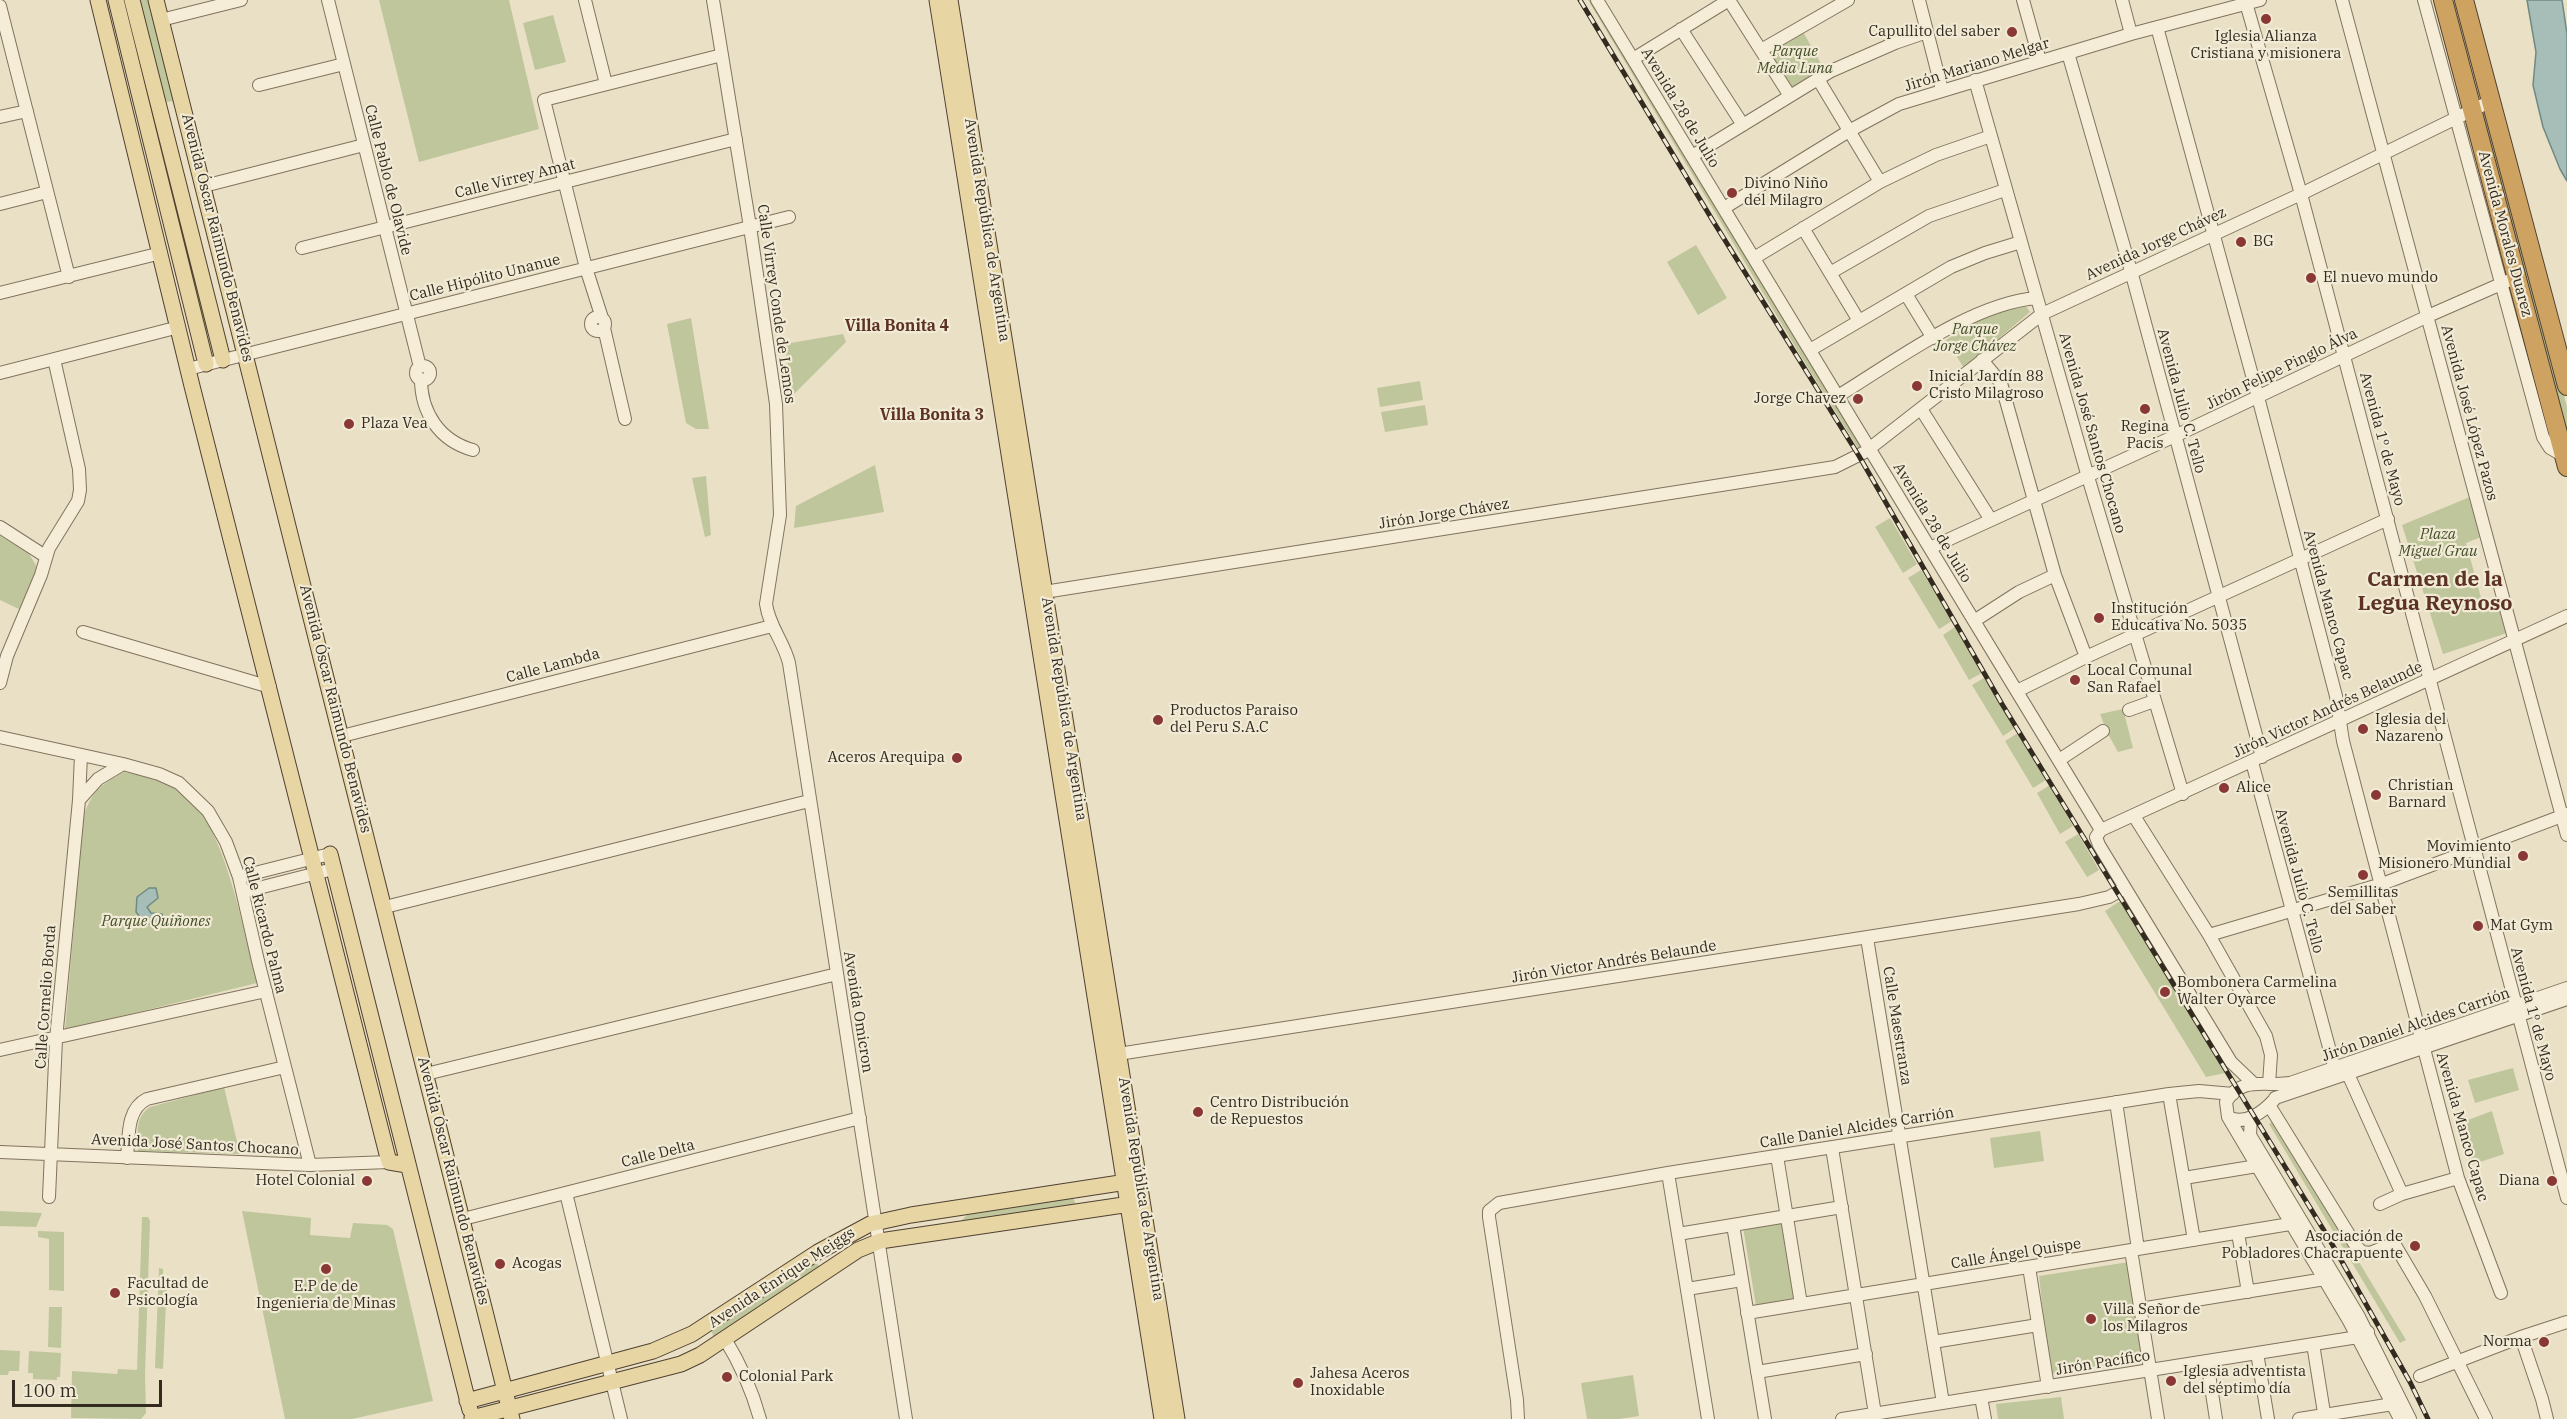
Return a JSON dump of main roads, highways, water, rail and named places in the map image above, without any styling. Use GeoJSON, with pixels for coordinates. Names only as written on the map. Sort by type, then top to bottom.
{"type":"FeatureCollection","features":[{"type":"Feature","properties":{"kind":"highway","name":"Avenida Morales Duarez"},"geometry":{"type":"LineString","coordinates":[[2442,0],[2464,114],[2509,281],[2565,462]]}},
{"type":"Feature","properties":{"kind":"highway","name":"Avenida Morales Duarez"},"geometry":{"type":"LineString","coordinates":[[2464,0],[2567,386]]}},
{"type":"Feature","properties":{"kind":"main road"},"geometry":{"type":"LineString","coordinates":[[98,0],[150,204],[188,369],[389,1162],[407,1165]]}},
{"type":"Feature","properties":{"kind":"main road","name":"Avenida Óscar Raimundo Benavides"},"geometry":{"type":"LineString","coordinates":[[116,0],[153,113],[223,360]]}},
{"type":"Feature","properties":{"kind":"main road","name":"Avenida Óscar Raimundo Benavides"},"geometry":{"type":"LineString","coordinates":[[132,0],[167,199],[206,364]]}},
{"type":"Feature","properties":{"kind":"main road","name":"Avenida Óscar Raimundo Benavides"},"geometry":{"type":"LineString","coordinates":[[156,0],[247,354],[511,1414]]}},
{"type":"Feature","properties":{"kind":"main road","name":"Avenida República de Argentina"},"geometry":{"type":"LineString","coordinates":[[937,0],[948,24]]}},
{"type":"Feature","properties":{"kind":"main road","name":"Avenida República de Argentina"},"geometry":{"type":"LineString","coordinates":[[950,0],[948,24],[1132,1181],[1167,1398],[1177,1419]]}},
{"type":"Feature","properties":{"kind":"main road"},"geometry":{"type":"LineString","coordinates":[[128,119],[183,104]]}},
{"type":"Feature","properties":{"kind":"main road"},"geometry":{"type":"LineString","coordinates":[[150,204],[167,199]]}},
{"type":"Feature","properties":{"kind":"main road"},"geometry":{"type":"LineString","coordinates":[[332,862],[472,1419]]}},
{"type":"Feature","properties":{"kind":"main road","name":"Avenida Enrique Meiggs"},"geometry":{"type":"LineString","coordinates":[[467,1401],[652,1351],[692,1334],[818,1252],[850,1233],[877,1222],[1132,1181]]}},
{"type":"Feature","properties":{"kind":"main road"},"geometry":{"type":"LineString","coordinates":[[1076,1190],[1080,1212]]}},
{"type":"Feature","properties":{"kind":"main road","name":"Avenida Enrique Meiggs"},"geometry":{"type":"LineString","coordinates":[[472,1419],[511,1414],[681,1364],[725,1339],[858,1250],[880,1241],[1136,1204]]}},
{"type":"Feature","properties":{"kind":"main road"},"geometry":{"type":"LineString","coordinates":[[910,1215],[914,1235]]}},
{"type":"Feature","properties":{"kind":"main road"},"geometry":{"type":"LineString","coordinates":[[818,1252],[829,1269]]}},
{"type":"Feature","properties":{"kind":"main road"},"geometry":{"type":"LineString","coordinates":[[484,1396],[489,1416]]}},
{"type":"Feature","properties":{"kind":"main road","name":"Avenida República de Argentina"},"geometry":{"type":"LineString","coordinates":[[1162,1419],[1167,1398]]}},
{"type":"Feature","properties":{"kind":"water"},"geometry":{"type":"Polygon","coordinates":[[[2527,0],[2562,0],[2567,34],[2567,181],[2543,127],[2533,85],[2536,52],[2527,0]]]}},
{"type":"Feature","properties":{"kind":"water"},"geometry":{"type":"Polygon","coordinates":[[[149,888],[156,888],[158,898],[147,907],[151,913],[162,914],[164,922],[153,925],[145,923],[136,912],[137,897],[149,888]]]}},
{"type":"Feature","properties":{"kind":"railway"},"geometry":{"type":"LineString","coordinates":[[1580,0],[1713,221],[1859,456],[2002,704],[2328,1237],[2410,1382],[2428,1419]]}},
{"type":"Feature","properties":{"kind":"place","name":"Iglesia Alianza Cristiana y misionera"},"geometry":{"type":"Point","coordinates":[2266,19]}},
{"type":"Feature","properties":{"kind":"place","name":"Capullito del saber"},"geometry":{"type":"Point","coordinates":[2012,32]}},
{"type":"Feature","properties":{"kind":"place","name":"Divino Niño del Milagro"},"geometry":{"type":"Point","coordinates":[1732,193]}},
{"type":"Feature","properties":{"kind":"place","name":"BG"},"geometry":{"type":"Point","coordinates":[2241,242]}},
{"type":"Feature","properties":{"kind":"place","name":"El nuevo mundo"},"geometry":{"type":"Point","coordinates":[2311,278]}},
{"type":"Feature","properties":{"kind":"place","name":"Inicial Jardín 88 Cristo Milagroso"},"geometry":{"type":"Point","coordinates":[1917,386]}},
{"type":"Feature","properties":{"kind":"place","name":"Jorge Chavez"},"geometry":{"type":"Point","coordinates":[1858,399]}},
{"type":"Feature","properties":{"kind":"place","name":"Regina Pacis"},"geometry":{"type":"Point","coordinates":[2145,409]}},
{"type":"Feature","properties":{"kind":"place","name":"Plaza Vea"},"geometry":{"type":"Point","coordinates":[349,424]}},
{"type":"Feature","properties":{"kind":"place","name":"Institución Educativa No. 5035"},"geometry":{"type":"Point","coordinates":[2099,618]}},
{"type":"Feature","properties":{"kind":"place","name":"Local Comunal San Rafael"},"geometry":{"type":"Point","coordinates":[2075,680]}},
{"type":"Feature","properties":{"kind":"place","name":"Productos Paraiso del Peru S.A.C"},"geometry":{"type":"Point","coordinates":[1158,720]}},
{"type":"Feature","properties":{"kind":"place","name":"Iglesia del Nazareno"},"geometry":{"type":"Point","coordinates":[2363,729]}},
{"type":"Feature","properties":{"kind":"place","name":"Aceros Arequipa"},"geometry":{"type":"Point","coordinates":[957,758]}},
{"type":"Feature","properties":{"kind":"place","name":"Alice"},"geometry":{"type":"Point","coordinates":[2224,788]}},
{"type":"Feature","properties":{"kind":"place","name":"Christian Barnard"},"geometry":{"type":"Point","coordinates":[2376,795]}},
{"type":"Feature","properties":{"kind":"place","name":"Movimiento Misionero Mundial"},"geometry":{"type":"Point","coordinates":[2523,856]}},
{"type":"Feature","properties":{"kind":"place","name":"Semillitas del Saber"},"geometry":{"type":"Point","coordinates":[2363,875]}},
{"type":"Feature","properties":{"kind":"place","name":"Mat Gym"},"geometry":{"type":"Point","coordinates":[2478,926]}},
{"type":"Feature","properties":{"kind":"place","name":"Bombonera Carmelina Walter Oyarce"},"geometry":{"type":"Point","coordinates":[2165,992]}},
{"type":"Feature","properties":{"kind":"place","name":"Centro Distribución de Repuestos"},"geometry":{"type":"Point","coordinates":[1198,1112]}},
{"type":"Feature","properties":{"kind":"place","name":"Hotel Colonial"},"geometry":{"type":"Point","coordinates":[367,1181]}},
{"type":"Feature","properties":{"kind":"place","name":"Diana"},"geometry":{"type":"Point","coordinates":[2552,1181]}},
{"type":"Feature","properties":{"kind":"place","name":"Asociación de Pobladores Chacrapuente"},"geometry":{"type":"Point","coordinates":[2415,1246]}},
{"type":"Feature","properties":{"kind":"place","name":"Acogas"},"geometry":{"type":"Point","coordinates":[500,1264]}},
{"type":"Feature","properties":{"kind":"place","name":"E.P de de Ingenieria de Minas"},"geometry":{"type":"Point","coordinates":[326,1269]}},
{"type":"Feature","properties":{"kind":"place","name":"Facultad de Psicología"},"geometry":{"type":"Point","coordinates":[115,1293]}},
{"type":"Feature","properties":{"kind":"place","name":"Villa Señor de los Milagros"},"geometry":{"type":"Point","coordinates":[2091,1319]}},
{"type":"Feature","properties":{"kind":"place","name":"Norma"},"geometry":{"type":"Point","coordinates":[2544,1342]}},
{"type":"Feature","properties":{"kind":"place","name":"Colonial Park"},"geometry":{"type":"Point","coordinates":[727,1377]}},
{"type":"Feature","properties":{"kind":"place","name":"Iglesia adventista del séptimo día"},"geometry":{"type":"Point","coordinates":[2171,1381]}},
{"type":"Feature","properties":{"kind":"place","name":"Jahesa Aceros Inoxidable"},"geometry":{"type":"Point","coordinates":[1298,1383]}},
{"type":"Feature","properties":{"kind":"district","name":"Villa Bonita 4"},"geometry":{"type":"Point","coordinates":[897,326]}},
{"type":"Feature","properties":{"kind":"district","name":"Villa Bonita 3"},"geometry":{"type":"Point","coordinates":[932,415]}},
{"type":"Feature","properties":{"kind":"district","name":"Carmen de la Legua Reynoso"},"geometry":{"type":"Point","coordinates":[2435,592]}},
{"type":"Feature","properties":{"kind":"park label","name":"Parque Media Luna"},"geometry":{"type":"Point","coordinates":[1795,60]}},
{"type":"Feature","properties":{"kind":"park label","name":"Parque Jorge Chávez"},"geometry":{"type":"Point","coordinates":[1975,338]}},
{"type":"Feature","properties":{"kind":"park label","name":"Plaza Miguel Grau"},"geometry":{"type":"Point","coordinates":[2438,544]}},
{"type":"Feature","properties":{"kind":"park label","name":"Parque Quiñones"},"geometry":{"type":"Point","coordinates":[156,922]}}]}
